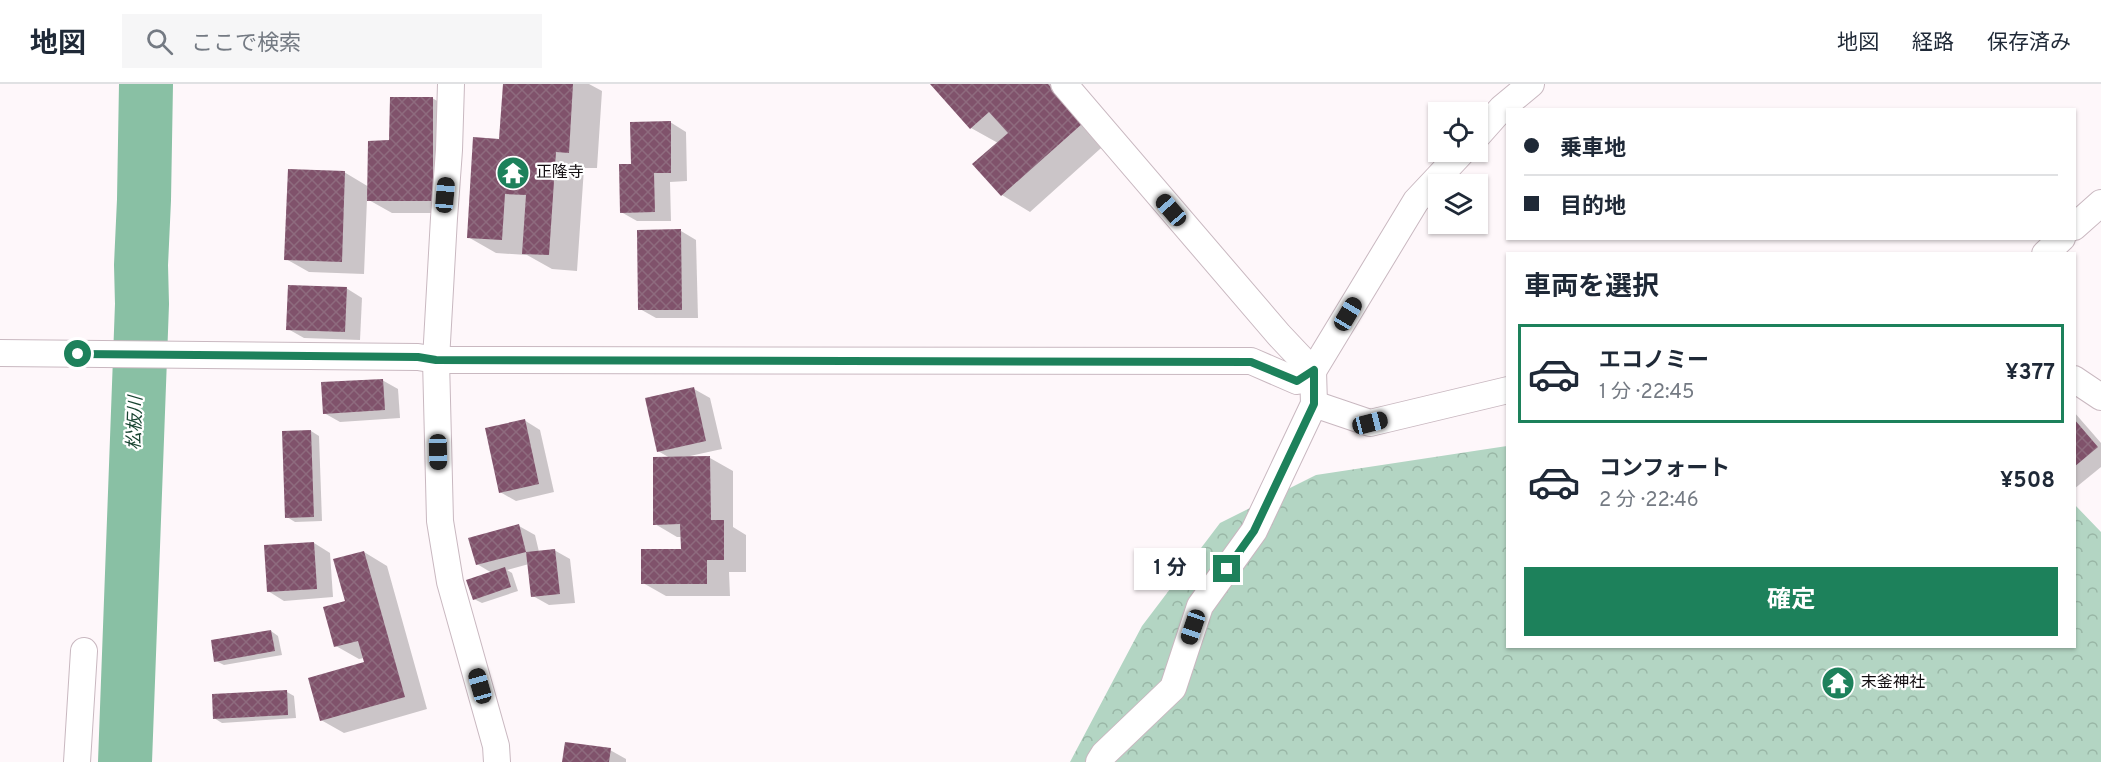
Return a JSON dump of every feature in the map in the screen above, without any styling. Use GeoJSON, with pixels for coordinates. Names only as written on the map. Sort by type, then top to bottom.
{"type":"FeatureCollection","features":[{"type":"Feature","properties":{"kind":"street"},"geometry":{"type":"LineString","coordinates":[[451,84],[436,360],[440,521],[450,582],[496,747],[497,762]]}},
{"type":"Feature","properties":{"kind":"street"},"geometry":{"type":"LineString","coordinates":[[1064,84],[1279,335],[1314,370],[1314,404],[1254,531],[1200,606],[1173,688],[1104,754],[1099,762]]}},
{"type":"Feature","properties":{"kind":"street"},"geometry":{"type":"LineString","coordinates":[[1488,124],[1502,108],[1531,84]]}},
{"type":"Feature","properties":{"kind":"street"},"geometry":{"type":"LineString","coordinates":[[0,352],[418,357],[436,360],[1251,362],[1297,381],[1314,370],[1416,201],[1453,162]]}},
{"type":"Feature","properties":{"kind":"street"},"geometry":{"type":"LineString","coordinates":[[2076,225],[2101,203]]}},
{"type":"Feature","properties":{"kind":"street"},"geometry":{"type":"LineString","coordinates":[[2047,252],[2060,240]]}},
{"type":"Feature","properties":{"kind":"street"},"geometry":{"type":"LineString","coordinates":[[2076,380],[2101,397]]}},
{"type":"Feature","properties":{"kind":"street"},"geometry":{"type":"LineString","coordinates":[[1314,404],[1370,423],[1506,390]]}},
{"type":"Feature","properties":{"kind":"street"},"geometry":{"type":"LineString","coordinates":[[77,762],[84,651]]}},
{"type":"Feature","properties":{"kind":"green space"},"geometry":{"type":"Polygon","coordinates":[[[1506,446],[1506,648],[2076,648],[2076,506],[2101,532],[2101,762],[1070,762],[1142,626],[1220,523],[1316,475],[1506,446]]]}},
{"type":"Feature","properties":{"kind":"building","name":"正隆寺"},"geometry":{"type":"Polygon","coordinates":[[[503,84],[573,84],[569,153],[556,152],[549,255],[522,254],[526,195],[505,194],[502,240],[467,238],[473,137],[499,139],[503,84]]]}},
{"type":"Feature","properties":{"kind":"building"},"geometry":{"type":"Polygon","coordinates":[[[930,84],[1048,84],[1083,123],[1001,196],[972,164],[1008,133],[989,112],[970,129],[930,84]]]}},
{"type":"Feature","properties":{"kind":"building"},"geometry":{"type":"Polygon","coordinates":[[[390,97],[433,97],[433,201],[367,201],[368,141],[389,140],[390,97]]]}},
{"type":"Feature","properties":{"kind":"building"},"geometry":{"type":"Polygon","coordinates":[[[671,121],[671,173],[654,173],[655,212],[620,213],[619,164],[631,164],[630,122],[671,121]]]}},
{"type":"Feature","properties":{"kind":"building"},"geometry":{"type":"Polygon","coordinates":[[[288,169],[345,171],[342,262],[284,260],[288,169]]]}},
{"type":"Feature","properties":{"kind":"building"},"geometry":{"type":"Polygon","coordinates":[[[681,229],[682,310],[638,310],[637,230],[681,229]]]}},
{"type":"Feature","properties":{"kind":"building"},"geometry":{"type":"Polygon","coordinates":[[[288,285],[347,287],[345,332],[286,330],[288,285]]]}},
{"type":"Feature","properties":{"kind":"building"},"geometry":{"type":"Polygon","coordinates":[[[383,379],[385,410],[323,414],[321,382],[383,379]]]}},
{"type":"Feature","properties":{"kind":"building"},"geometry":{"type":"Polygon","coordinates":[[[694,387],[706,441],[657,452],[645,398],[694,387]]]}},
{"type":"Feature","properties":{"kind":"building"},"geometry":{"type":"Polygon","coordinates":[[[525,419],[539,484],[499,493],[485,428],[525,419]]]}},
{"type":"Feature","properties":{"kind":"building"},"geometry":{"type":"Polygon","coordinates":[[[2076,421],[2098,447],[2076,465],[2076,421]]]}},
{"type":"Feature","properties":{"kind":"building"},"geometry":{"type":"Polygon","coordinates":[[[311,430],[314,517],[285,518],[282,431],[311,430]]]}},
{"type":"Feature","properties":{"kind":"building"},"geometry":{"type":"Polygon","coordinates":[[[710,456],[711,520],[724,520],[724,560],[707,560],[707,584],[641,584],[641,549],[681,549],[680,524],[653,525],[653,457],[710,456]]]}},
{"type":"Feature","properties":{"kind":"building"},"geometry":{"type":"Polygon","coordinates":[[[519,524],[526,552],[476,565],[468,538],[519,524]]]}},
{"type":"Feature","properties":{"kind":"building"},"geometry":{"type":"Polygon","coordinates":[[[314,542],[317,589],[267,592],[264,545],[314,542]]]}},
{"type":"Feature","properties":{"kind":"building"},"geometry":{"type":"Polygon","coordinates":[[[555,549],[560,594],[531,597],[526,552],[555,549]]]}},
{"type":"Feature","properties":{"kind":"building"},"geometry":{"type":"Polygon","coordinates":[[[364,551],[405,697],[320,721],[308,678],[364,662],[358,641],[334,647],[323,607],[345,601],[333,559],[364,551]]]}},
{"type":"Feature","properties":{"kind":"building"},"geometry":{"type":"Polygon","coordinates":[[[505,567],[511,587],[473,600],[466,580],[505,567]]]}},
{"type":"Feature","properties":{"kind":"building"},"geometry":{"type":"Polygon","coordinates":[[[271,630],[275,651],[214,662],[211,640],[271,630]]]}},
{"type":"Feature","properties":{"kind":"building"},"geometry":{"type":"Polygon","coordinates":[[[287,690],[288,715],[213,719],[212,694],[287,690]]]}},
{"type":"Feature","properties":{"kind":"building"},"geometry":{"type":"Polygon","coordinates":[[[565,742],[611,748],[609,762],[562,762],[565,742]]]}},
{"type":"Feature","properties":{"kind":"waterway","name":"松板川"},"geometry":{"type":"LineString","coordinates":[[125,762],[142,304],[146,84]]}},
{"type":"Feature","properties":{"kind":"place","name":"正隆寺"},"geometry":{"type":"Point","coordinates":[513,173]}},
{"type":"Feature","properties":{"kind":"place","name":"末釜神社"},"geometry":{"type":"Point","coordinates":[1838,683]}},
{"type":"Feature","properties":{"kind":"route"},"geometry":{"type":"LineString","coordinates":[[78,354],[418,357],[436,360],[1251,362],[1297,381],[1314,370],[1314,404],[1254,531],[1227,569]]}}]}
